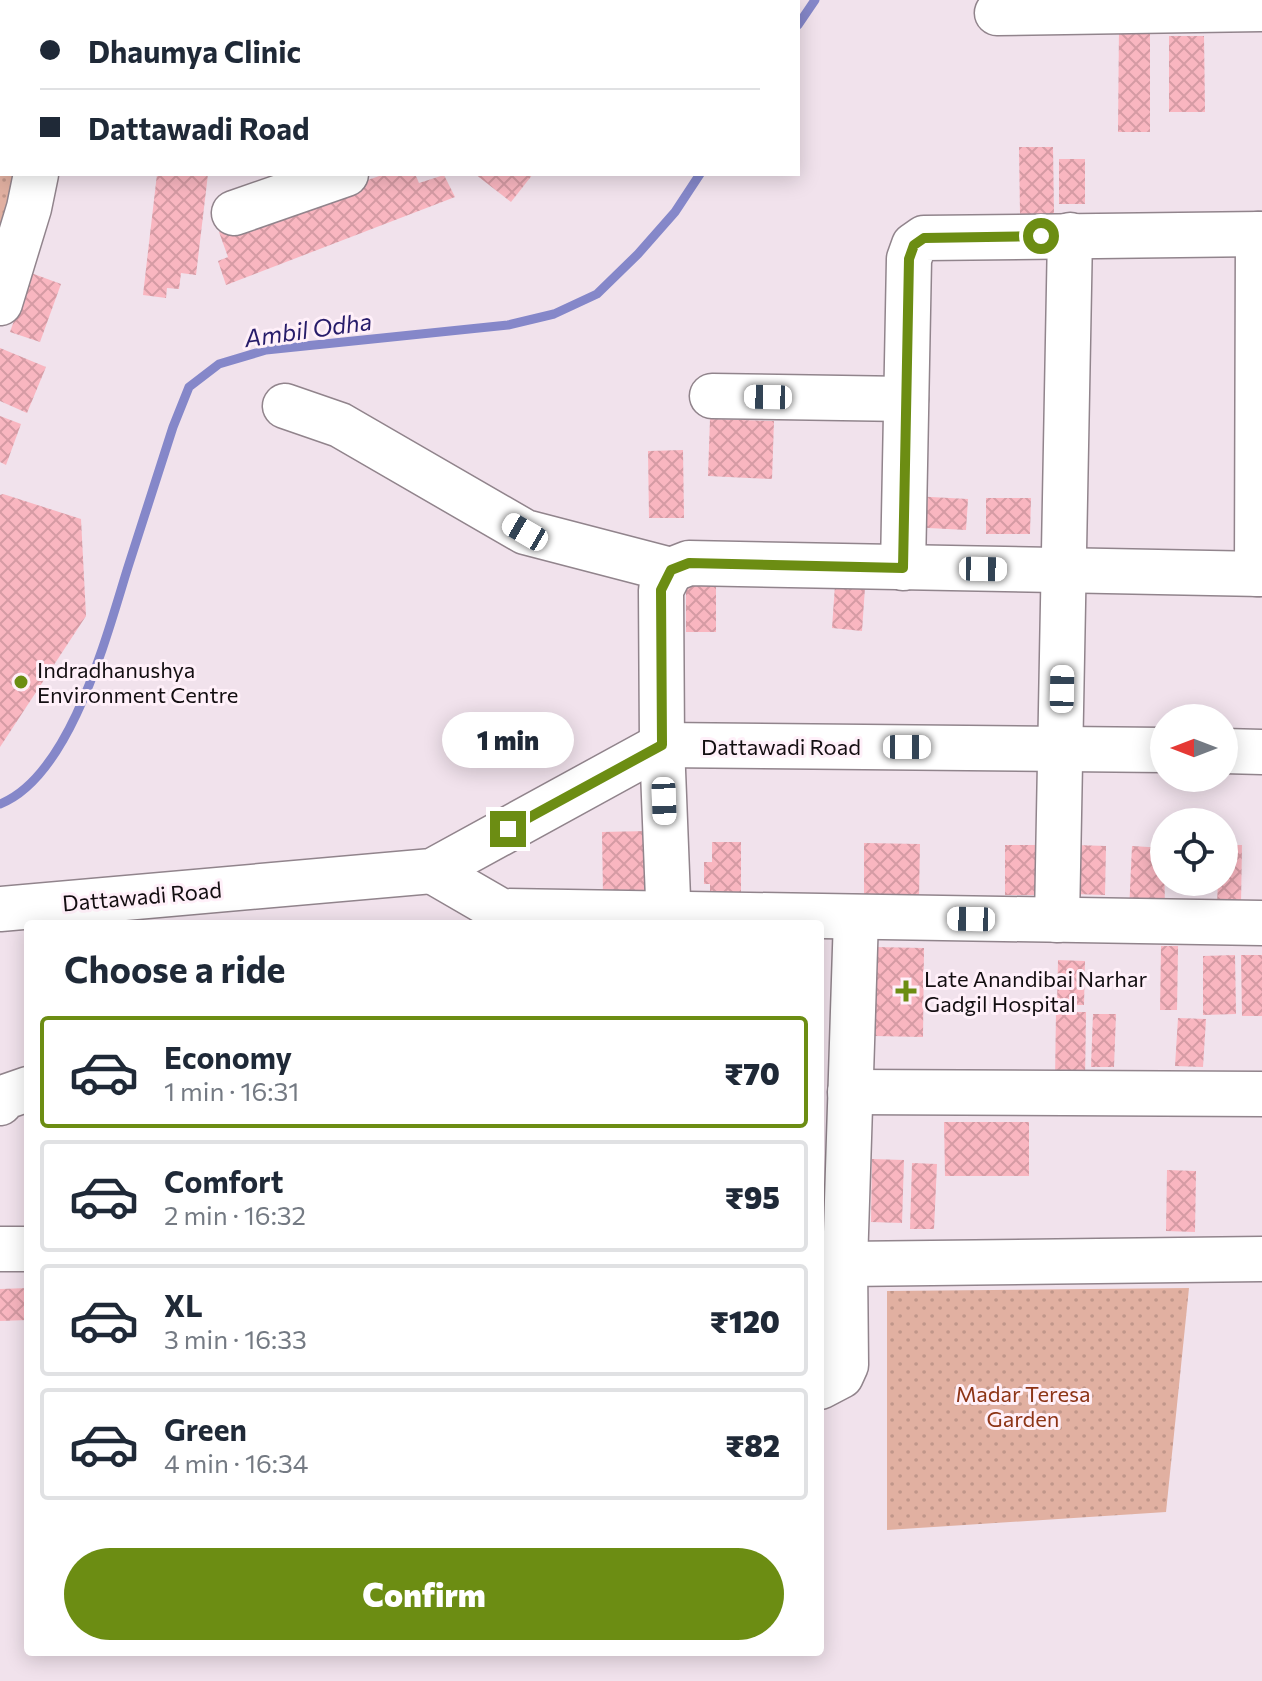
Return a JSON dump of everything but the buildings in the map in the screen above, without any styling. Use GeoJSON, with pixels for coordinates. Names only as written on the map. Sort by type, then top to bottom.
{"type":"FeatureCollection","features":[{"type":"Feature","properties":{"kind":"street"},"geometry":{"type":"LineString","coordinates":[[997,13],[1262,9]]}},
{"type":"Feature","properties":{"kind":"street"},"geometry":{"type":"LineString","coordinates":[[0,303],[36,176]]}},
{"type":"Feature","properties":{"kind":"street"},"geometry":{"type":"LineString","coordinates":[[234,213],[340,176]]}},
{"type":"Feature","properties":{"kind":"street"},"geometry":{"type":"LineString","coordinates":[[285,406],[340,425],[525,532],[671,570],[689,563],[903,568],[1259,574],[1260,234],[924,238],[914,245],[909,259],[903,568]]}},
{"type":"Feature","properties":{"kind":"street"},"geometry":{"type":"LineString","coordinates":[[1057,920],[1070,235]]}},
{"type":"Feature","properties":{"kind":"street"},"geometry":{"type":"LineString","coordinates":[[712,396],[906,399]]}},
{"type":"Feature","properties":{"kind":"street"},"geometry":{"type":"LineString","coordinates":[[669,919],[662,745],[661,590],[671,570]]}},
{"type":"Feature","properties":{"kind":"street","name":"Dattawadi Road"},"geometry":{"type":"LineString","coordinates":[[0,909],[432,871],[662,745],[1150,750]]}},
{"type":"Feature","properties":{"kind":"street"},"geometry":{"type":"LineString","coordinates":[[1238,751],[1262,752]]}},
{"type":"Feature","properties":{"kind":"street"},"geometry":{"type":"LineString","coordinates":[[432,871],[501,918],[856,917],[1262,923]]}},
{"type":"Feature","properties":{"kind":"street"},"geometry":{"type":"LineString","coordinates":[[824,1386],[841,1376],[846,1365],[845,1264],[856,917]]}},
{"type":"Feature","properties":{"kind":"street"},"geometry":{"type":"LineString","coordinates":[[0,1103],[5,1097],[24,1090]]}},
{"type":"Feature","properties":{"kind":"street"},"geometry":{"type":"LineString","coordinates":[[850,1092],[1262,1094]]}},
{"type":"Feature","properties":{"kind":"street"},"geometry":{"type":"LineString","coordinates":[[0,1249],[24,1249]]}},
{"type":"Feature","properties":{"kind":"street"},"geometry":{"type":"LineString","coordinates":[[845,1264],[1262,1259]]}},
{"type":"Feature","properties":{"kind":"green space"},"geometry":{"type":"Polygon","coordinates":[[[0,176],[19,176],[0,251],[0,176]]]}},
{"type":"Feature","properties":{"kind":"green space","name":"Madar Teresa Garden"},"geometry":{"type":"Polygon","coordinates":[[[1189,1288],[1166,1512],[887,1530],[887,1291],[1189,1288]]]}},
{"type":"Feature","properties":{"kind":"waterway","name":"Ambil Odha"},"geometry":{"type":"LineString","coordinates":[[800,22],[815,0]]}},
{"type":"Feature","properties":{"kind":"waterway","name":"Ambil Odha"},"geometry":{"type":"LineString","coordinates":[[0,804],[25,789],[47,765],[83,700],[189,387],[219,364],[266,350],[508,325],[554,314],[597,294],[675,212],[699,176]]}},
{"type":"Feature","properties":{"kind":"place","name":"Indradhanushya Environment Centre"},"geometry":{"type":"Point","coordinates":[21,682]}},
{"type":"Feature","properties":{"kind":"place","name":"Late Anandibai Narhar Gadgil Hospital"},"geometry":{"type":"Point","coordinates":[906,991]}},
{"type":"Feature","properties":{"kind":"route"},"geometry":{"type":"LineString","coordinates":[[508,829],[662,745],[661,590],[671,570],[689,563],[903,568],[909,259],[914,245],[924,238],[1041,236]]}}]}
